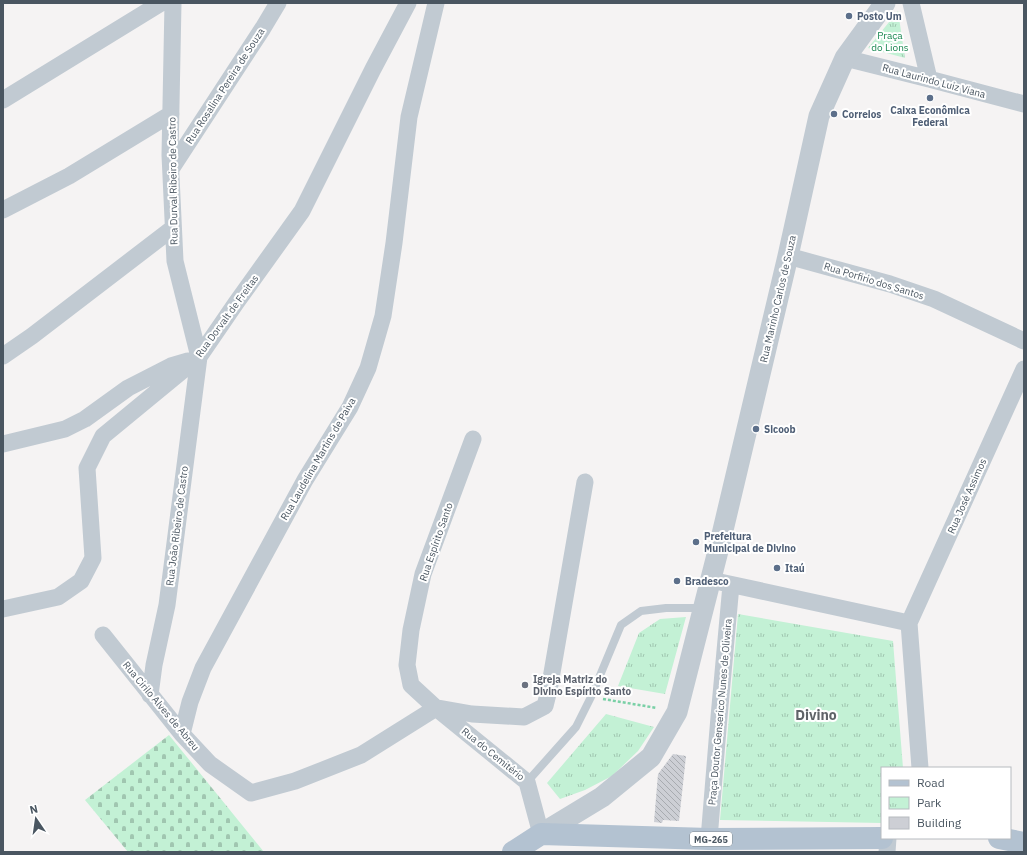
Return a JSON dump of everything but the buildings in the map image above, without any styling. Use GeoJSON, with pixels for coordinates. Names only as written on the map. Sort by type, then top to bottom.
{"type":"FeatureCollection","features":[{"type":"Feature","properties":{"kind":"main road","name":"MG-265"},"geometry":{"type":"LineString","coordinates":[[540,834],[709,839],[881,838]]}},
{"type":"Feature","properties":{"kind":"main road"},"geometry":{"type":"LineString","coordinates":[[513,852],[540,834]]}},
{"type":"Feature","properties":{"kind":"main road"},"geometry":{"type":"LineString","coordinates":[[1004,839],[1024,843]]}},
{"type":"Feature","properties":{"kind":"street"},"geometry":{"type":"LineString","coordinates":[[3,100],[161,3]]}},
{"type":"Feature","properties":{"kind":"street","name":"Rua Durval Ribeiro de Castro"},"geometry":{"type":"LineString","coordinates":[[173,3],[171,169],[175,261],[199,357]]}},
{"type":"Feature","properties":{"kind":"street","name":"Rua Rosalina Pereira de Souza"},"geometry":{"type":"LineString","coordinates":[[171,169],[278,3]]}},
{"type":"Feature","properties":{"kind":"street","name":"Rua Dorvalt de Freitas"},"geometry":{"type":"LineString","coordinates":[[3,609],[58,597],[81,581],[93,558],[87,468],[103,436],[199,357],[302,211],[373,69],[408,3]]}},
{"type":"Feature","properties":{"kind":"street","name":"Rua Laudelina Martins de Paiva"},"geometry":{"type":"LineString","coordinates":[[182,734],[190,702],[203,668],[305,480],[350,407],[368,368],[383,316],[394,243],[409,117],[436,3]]}},
{"type":"Feature","properties":{"kind":"street","name":"Rua Marinho Carlos de Souza"},"geometry":{"type":"LineString","coordinates":[[703,608],[788,256],[819,116],[845,58],[885,3]]}},
{"type":"Feature","properties":{"kind":"street"},"geometry":{"type":"LineString","coordinates":[[911,3],[928,79]]}},
{"type":"Feature","properties":{"kind":"street","name":"Rua Laurindo Luiz Viana"},"geometry":{"type":"LineString","coordinates":[[845,58],[1024,104]]}},
{"type":"Feature","properties":{"kind":"street"},"geometry":{"type":"LineString","coordinates":[[3,210],[69,176],[171,114]]}},
{"type":"Feature","properties":{"kind":"street"},"geometry":{"type":"LineString","coordinates":[[3,356],[32,336],[173,228]]}},
{"type":"Feature","properties":{"kind":"street","name":"Rua Porfirio dos Santos"},"geometry":{"type":"LineString","coordinates":[[788,256],[890,284],[927,297],[1024,341]]}},
{"type":"Feature","properties":{"kind":"street"},"geometry":{"type":"LineString","coordinates":[[3,444],[65,429],[85,419],[128,388],[171,366],[199,357]]}},
{"type":"Feature","properties":{"kind":"street","name":"Rua João Ribeiro de Castro"},"geometry":{"type":"LineString","coordinates":[[150,695],[154,664],[167,605],[199,357]]}},
{"type":"Feature","properties":{"kind":"street","name":"Rua José Assimos"},"geometry":{"type":"LineString","coordinates":[[909,624],[1024,370]]}},
{"type":"Feature","properties":{"kind":"street","name":"Rua Espírito Santo"},"geometry":{"type":"LineString","coordinates":[[436,708],[411,685],[407,665],[411,630],[423,574],[473,439]]}},
{"type":"Feature","properties":{"kind":"street"},"geometry":{"type":"LineString","coordinates":[[436,708],[472,714],[524,717],[545,706],[585,482]]}},
{"type":"Feature","properties":{"kind":"street"},"geometry":{"type":"LineString","coordinates":[[710,580],[909,624],[920,767]]}},
{"type":"Feature","properties":{"kind":"street","name":"Praça Doutor Genserico Nunes de Oliveira"},"geometry":{"type":"LineString","coordinates":[[709,839],[731,585]]}},
{"type":"Feature","properties":{"kind":"street"},"geometry":{"type":"LineString","coordinates":[[540,834],[602,797],[651,758],[677,712],[703,608]]}},
{"type":"Feature","properties":{"kind":"street","name":"Rua Cirilo Alves de Abreu"},"geometry":{"type":"LineString","coordinates":[[103,635],[182,734],[210,764],[252,793],[295,781],[361,755],[436,708]]}},
{"type":"Feature","properties":{"kind":"street","name":"Rua do Cemitério"},"geometry":{"type":"LineString","coordinates":[[436,708],[527,782],[540,834]]}},
{"type":"Feature","properties":{"kind":"street"},"geometry":{"type":"LineString","coordinates":[[887,852],[888,839]]}},
{"type":"Feature","properties":{"kind":"lane"},"geometry":{"type":"LineString","coordinates":[[527,782],[576,727],[591,697],[621,625],[641,611],[666,608],[703,608]]}},
{"type":"Feature","properties":{"kind":"path"},"geometry":{"type":"LineString","coordinates":[[549,690],[677,712]]}},
{"type":"Feature","properties":{"kind":"green space","name":"Praça do Lions"},"geometry":{"type":"Polygon","coordinates":[[[898,11],[905,58],[868,48],[898,11]]]}},
{"type":"Feature","properties":{"kind":"green space"},"geometry":{"type":"Polygon","coordinates":[[[738,614],[893,641],[903,767],[881,767],[881,823],[720,820],[738,614]]]}},
{"type":"Feature","properties":{"kind":"green space"},"geometry":{"type":"Polygon","coordinates":[[[686,617],[665,694],[618,686],[639,633],[660,619],[686,617]]]}},
{"type":"Feature","properties":{"kind":"green space"},"geometry":{"type":"Polygon","coordinates":[[[606,714],[654,727],[638,751],[612,776],[585,790],[560,799],[547,783],[606,714]]]}},
{"type":"Feature","properties":{"kind":"green space"},"geometry":{"type":"Polygon","coordinates":[[[169,735],[264,852],[128,852],[85,800],[169,735]]]}},
{"type":"Feature","properties":{"kind":"place","name":"Posto Um"},"geometry":{"type":"Point","coordinates":[849,16]}},
{"type":"Feature","properties":{"kind":"place","name":"Caixa Econômica Federal"},"geometry":{"type":"Point","coordinates":[930,98]}},
{"type":"Feature","properties":{"kind":"place","name":"Correios"},"geometry":{"type":"Point","coordinates":[834,114]}},
{"type":"Feature","properties":{"kind":"place","name":"Sicoob"},"geometry":{"type":"Point","coordinates":[756,429]}},
{"type":"Feature","properties":{"kind":"place","name":"Prefeitura Municipal de Divino"},"geometry":{"type":"Point","coordinates":[696,542]}},
{"type":"Feature","properties":{"kind":"place","name":"Itaú"},"geometry":{"type":"Point","coordinates":[777,568]}},
{"type":"Feature","properties":{"kind":"place","name":"Bradesco"},"geometry":{"type":"Point","coordinates":[677,581]}},
{"type":"Feature","properties":{"kind":"place","name":"Igreja Matriz do Divino Espírito Santo"},"geometry":{"type":"Point","coordinates":[525,685]}},
{"type":"Feature","properties":{"kind":"district","name":"Divino"},"geometry":{"type":"Point","coordinates":[816,715]}}]}
